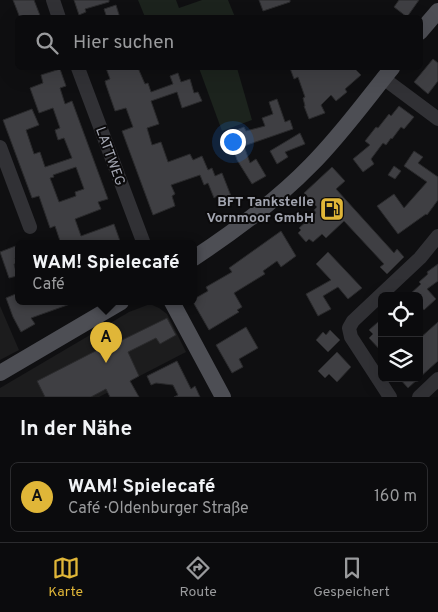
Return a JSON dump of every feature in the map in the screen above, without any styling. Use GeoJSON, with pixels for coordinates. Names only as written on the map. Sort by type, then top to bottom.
{"type":"FeatureCollection","features":[{"type":"Feature","properties":{"kind":"main road"},"geometry":{"type":"LineString","coordinates":[[423,28],[438,10]]}},
{"type":"Feature","properties":{"kind":"main road"},"geometry":{"type":"LineString","coordinates":[[197,256],[251,218],[311,166],[388,73]]}},
{"type":"Feature","properties":{"kind":"main road"},"geometry":{"type":"LineString","coordinates":[[0,373],[116,305]]}},
{"type":"Feature","properties":{"kind":"main road"},"geometry":{"type":"LineString","coordinates":[[174,305],[223,397]]}},
{"type":"Feature","properties":{"kind":"street"},"geometry":{"type":"LineString","coordinates":[[53,0],[58,15]]}},
{"type":"Feature","properties":{"kind":"street","name":"LATTWEG"},"geometry":{"type":"LineString","coordinates":[[79,70],[142,240]]}},
{"type":"Feature","properties":{"kind":"street"},"geometry":{"type":"LineString","coordinates":[[388,73],[438,119]]}},
{"type":"Feature","properties":{"kind":"street"},"geometry":{"type":"LineString","coordinates":[[0,147],[30,227]]}},
{"type":"Feature","properties":{"kind":"street"},"geometry":{"type":"LineString","coordinates":[[390,397],[351,338],[349,328],[353,321],[420,258],[438,236]]}},
{"type":"Feature","properties":{"kind":"street"},"geometry":{"type":"LineString","coordinates":[[419,397],[438,379]]}},
{"type":"Feature","properties":{"kind":"shaded area"},"geometry":{"type":"Polygon","coordinates":[[[138,0],[176,0],[179,8],[202,0],[228,0],[234,15],[144,15],[138,0]]]}},
{"type":"Feature","properties":{"kind":"shaded area"},"geometry":{"type":"Polygon","coordinates":[[[200,70],[238,70],[252,120],[222,131],[200,70]]]}},
{"type":"Feature","properties":{"kind":"shaded area"},"geometry":{"type":"Polygon","coordinates":[[[147,305],[159,308],[167,314],[186,352],[99,397],[0,397],[0,388],[129,312],[147,305]]]}},
{"type":"Feature","properties":{"kind":"shaded area"},"geometry":{"type":"Polygon","coordinates":[[[0,306],[19,350],[0,360],[0,306]]]}},
{"type":"Feature","properties":{"kind":"building"},"geometry":{"type":"Polygon","coordinates":[[[13,0],[34,0],[40,15],[19,15],[13,0]]]}},
{"type":"Feature","properties":{"kind":"building"},"geometry":{"type":"Polygon","coordinates":[[[74,0],[109,0],[109,2],[85,9],[86,12],[79,15],[74,0]]]}},
{"type":"Feature","properties":{"kind":"building"},"geometry":{"type":"Polygon","coordinates":[[[259,0],[290,0],[290,2],[263,11],[259,0]]]}},
{"type":"Feature","properties":{"kind":"building"},"geometry":{"type":"Polygon","coordinates":[[[399,0],[419,0],[408,15],[404,15],[394,7],[399,0]]]}},
{"type":"Feature","properties":{"kind":"building"},"geometry":{"type":"Polygon","coordinates":[[[116,5],[119,15],[106,15],[104,9],[116,5]]]}},
{"type":"Feature","properties":{"kind":"building"},"geometry":{"type":"Polygon","coordinates":[[[433,59],[438,63],[438,81],[428,94],[414,82],[433,59]]]}},
{"type":"Feature","properties":{"kind":"building"},"geometry":{"type":"Polygon","coordinates":[[[60,70],[66,86],[60,88],[65,104],[72,101],[108,199],[98,202],[101,209],[75,219],[81,236],[114,224],[120,240],[60,240],[55,226],[50,228],[39,196],[32,198],[3,120],[32,109],[39,125],[26,130],[34,154],[40,152],[45,167],[72,158],[64,138],[58,140],[55,130],[60,128],[53,108],[39,113],[30,88],[43,83],[41,75],[60,70]],[[76,167],[53,175],[54,177],[50,178],[59,202],[76,196],[75,192],[84,189],[76,167]]]}},
{"type":"Feature","properties":{"kind":"building"},"geometry":{"type":"Polygon","coordinates":[[[107,70],[139,70],[145,84],[148,83],[151,92],[173,84],[170,76],[178,73],[181,82],[190,79],[194,93],[198,92],[202,101],[182,108],[177,92],[151,101],[159,124],[147,128],[152,145],[161,142],[168,162],[190,154],[193,160],[202,156],[208,170],[212,168],[215,176],[222,173],[231,196],[219,201],[217,196],[214,198],[208,183],[204,185],[200,175],[171,185],[175,194],[172,196],[175,206],[153,215],[122,131],[133,127],[126,108],[115,111],[105,81],[110,79],[107,70]]]}},
{"type":"Feature","properties":{"kind":"building"},"geometry":{"type":"Polygon","coordinates":[[[291,70],[356,70],[361,75],[345,89],[347,92],[336,101],[331,95],[321,105],[325,113],[309,119],[304,106],[303,98],[305,97],[298,77],[294,79],[291,70]]]}},
{"type":"Feature","properties":{"kind":"building"},"geometry":{"type":"Polygon","coordinates":[[[277,99],[285,122],[290,120],[293,129],[244,146],[250,163],[256,159],[266,176],[252,184],[237,160],[228,133],[244,127],[246,131],[265,126],[262,118],[273,114],[269,102],[277,99]]]}},
{"type":"Feature","properties":{"kind":"building"},"geometry":{"type":"Polygon","coordinates":[[[399,106],[414,117],[404,129],[401,127],[386,145],[383,143],[371,159],[374,164],[363,172],[353,159],[370,145],[365,141],[376,127],[378,128],[389,114],[391,116],[399,106]]]}},
{"type":"Feature","properties":{"kind":"building"},"geometry":{"type":"Polygon","coordinates":[[[300,133],[305,144],[285,152],[288,157],[277,164],[270,151],[300,133]]]}},
{"type":"Feature","properties":{"kind":"building"},"geometry":{"type":"Polygon","coordinates":[[[414,151],[423,157],[418,163],[438,177],[438,200],[427,215],[398,234],[377,206],[394,194],[404,208],[427,182],[404,166],[414,151]]]}},
{"type":"Feature","properties":{"kind":"building"},"geometry":{"type":"Polygon","coordinates":[[[394,166],[401,171],[395,179],[388,175],[394,166]]]}},
{"type":"Feature","properties":{"kind":"building"},"geometry":{"type":"Polygon","coordinates":[[[332,167],[345,181],[336,189],[394,253],[397,249],[404,257],[387,274],[380,267],[384,264],[344,221],[326,238],[322,234],[313,242],[309,239],[306,242],[298,233],[301,230],[299,228],[316,213],[314,210],[317,207],[304,193],[332,167]]]}},
{"type":"Feature","properties":{"kind":"building"},"geometry":{"type":"Polygon","coordinates":[[[281,231],[296,256],[281,267],[277,261],[263,271],[265,274],[234,293],[242,307],[237,310],[239,312],[209,330],[195,305],[197,305],[197,297],[208,291],[206,287],[232,272],[229,268],[281,231]]]}},
{"type":"Feature","properties":{"kind":"building"},"geometry":{"type":"Polygon","coordinates":[[[15,246],[15,276],[9,278],[0,252],[15,246]]]}},
{"type":"Feature","properties":{"kind":"building"},"geometry":{"type":"Polygon","coordinates":[[[328,252],[362,288],[348,299],[338,287],[323,296],[331,309],[318,316],[306,294],[331,280],[316,264],[328,252]]]}},
{"type":"Feature","properties":{"kind":"building"},"geometry":{"type":"Polygon","coordinates":[[[438,264],[438,281],[427,289],[436,299],[424,310],[423,292],[412,292],[421,284],[419,282],[428,274],[427,272],[438,264]]]}},
{"type":"Feature","properties":{"kind":"building"},"geometry":{"type":"Polygon","coordinates":[[[15,294],[15,305],[67,305],[31,318],[35,324],[21,332],[6,298],[15,294]]]}},
{"type":"Feature","properties":{"kind":"building"},"geometry":{"type":"Polygon","coordinates":[[[167,318],[176,335],[160,344],[156,338],[128,352],[139,376],[130,381],[139,397],[110,397],[106,389],[91,397],[45,397],[37,381],[115,341],[116,343],[167,318]]]}},
{"type":"Feature","properties":{"kind":"building"},"geometry":{"type":"Polygon","coordinates":[[[378,322],[378,348],[369,338],[373,334],[369,330],[378,322]]]}},
{"type":"Feature","properties":{"kind":"building"},"geometry":{"type":"Polygon","coordinates":[[[438,322],[438,361],[423,374],[423,337],[438,322]]]}},
{"type":"Feature","properties":{"kind":"building"},"geometry":{"type":"Polygon","coordinates":[[[246,327],[258,348],[239,359],[243,367],[232,373],[216,345],[246,327]]]}},
{"type":"Feature","properties":{"kind":"building"},"geometry":{"type":"Polygon","coordinates":[[[330,330],[340,340],[328,352],[316,340],[323,332],[326,335],[330,330]]]}},
{"type":"Feature","properties":{"kind":"building"},"geometry":{"type":"Polygon","coordinates":[[[337,352],[351,367],[337,382],[329,374],[325,378],[318,371],[337,352]]]}},
{"type":"Feature","properties":{"kind":"building"},"geometry":{"type":"Polygon","coordinates":[[[177,361],[191,389],[195,386],[200,397],[174,397],[178,395],[173,385],[156,383],[151,385],[147,376],[177,361]]]}},
{"type":"Feature","properties":{"kind":"building"},"geometry":{"type":"Polygon","coordinates":[[[403,382],[415,382],[408,388],[403,382]]]}},
{"type":"Feature","properties":{"kind":"place","name":"BFT Tankstelle Vornmoor GmbH"},"geometry":{"type":"Point","coordinates":[332,209]}},
{"type":"Feature","properties":{"kind":"place","name":"WAM! Spielecafé"},"geometry":{"type":"Point","coordinates":[106,363]}}]}
